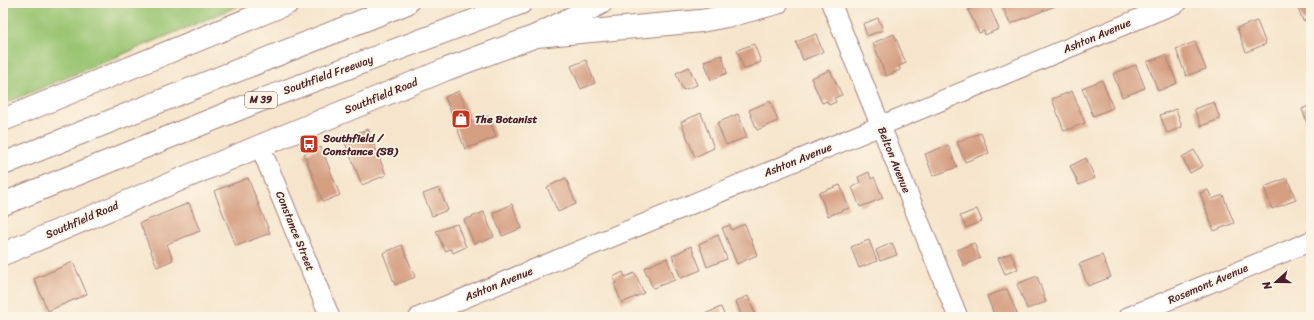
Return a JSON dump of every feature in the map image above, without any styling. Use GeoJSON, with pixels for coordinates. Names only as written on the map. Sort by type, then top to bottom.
{"type":"FeatureCollection","features":[{"type":"Feature","properties":{"kind":"main road"},"geometry":{"type":"LineString","coordinates":[[3,120],[288,3]]}},
{"type":"Feature","properties":{"kind":"main road"},"geometry":{"type":"LineString","coordinates":[[3,164],[407,3]]}},
{"type":"Feature","properties":{"kind":"main road","name":"Southfield Freeway"},"geometry":{"type":"LineString","coordinates":[[3,204],[251,104],[521,3]]}},
{"type":"Feature","properties":{"kind":"main road"},"geometry":{"type":"LineString","coordinates":[[536,36],[601,3]]}},
{"type":"Feature","properties":{"kind":"main road","name":"Southfield Road"},"geometry":{"type":"LineString","coordinates":[[3,254],[440,72],[536,36],[701,21],[732,15],[777,3]]}},
{"type":"Feature","properties":{"kind":"street","name":"Belton Avenue"},"geometry":{"type":"LineString","coordinates":[[831,3],[958,317]]}},
{"type":"Feature","properties":{"kind":"street","name":"Ashton Avenue"},"geometry":{"type":"LineString","coordinates":[[419,317],[1177,3]]}},
{"type":"Feature","properties":{"kind":"street","name":"Constance Street"},"geometry":{"type":"LineString","coordinates":[[260,146],[330,317]]}},
{"type":"Feature","properties":{"kind":"street","name":"Rosemont Avenue"},"geometry":{"type":"LineString","coordinates":[[1128,317],[1311,241]]}},
{"type":"Feature","properties":{"kind":"green space"},"geometry":{"type":"Polygon","coordinates":[[[3,3],[246,3],[3,104],[3,3]]]}},
{"type":"Feature","properties":{"kind":"building"},"geometry":{"type":"Polygon","coordinates":[[[984,3],[988,3],[999,29],[985,35],[984,31],[979,33],[968,10],[984,3]]]}},
{"type":"Feature","properties":{"kind":"building"},"geometry":{"type":"Polygon","coordinates":[[[1001,3],[1054,3],[1055,6],[1010,24],[1001,3]]]}},
{"type":"Feature","properties":{"kind":"building"},"geometry":{"type":"Polygon","coordinates":[[[1296,3],[1311,3],[1311,18],[1303,21],[1296,3]]]}},
{"type":"Feature","properties":{"kind":"building"},"geometry":{"type":"Polygon","coordinates":[[[878,18],[883,30],[867,36],[863,24],[878,18]]]}},
{"type":"Feature","properties":{"kind":"building"},"geometry":{"type":"Polygon","coordinates":[[[1257,21],[1266,44],[1246,52],[1237,28],[1257,21]]]}},
{"type":"Feature","properties":{"kind":"building"},"geometry":{"type":"Polygon","coordinates":[[[816,34],[823,52],[803,60],[796,42],[816,34]]]}},
{"type":"Feature","properties":{"kind":"building"},"geometry":{"type":"Polygon","coordinates":[[[894,34],[906,63],[899,66],[900,70],[886,76],[873,43],[894,34]]]}},
{"type":"Feature","properties":{"kind":"building"},"geometry":{"type":"Polygon","coordinates":[[[1195,42],[1206,69],[1186,76],[1176,49],[1195,42]]]}},
{"type":"Feature","properties":{"kind":"building"},"geometry":{"type":"Polygon","coordinates":[[[754,44],[761,62],[744,69],[737,50],[754,44]]]}},
{"type":"Feature","properties":{"kind":"building"},"geometry":{"type":"Polygon","coordinates":[[[722,55],[727,73],[711,80],[704,61],[722,55]]]}},
{"type":"Feature","properties":{"kind":"building"},"geometry":{"type":"Polygon","coordinates":[[[1166,55],[1177,83],[1158,91],[1147,62],[1166,55]]]}},
{"type":"Feature","properties":{"kind":"building"},"geometry":{"type":"Polygon","coordinates":[[[586,60],[595,83],[581,89],[571,66],[586,60]]]}},
{"type":"Feature","properties":{"kind":"building"},"geometry":{"type":"Polygon","coordinates":[[[1136,65],[1145,88],[1122,97],[1113,74],[1136,65]]]}},
{"type":"Feature","properties":{"kind":"building"},"geometry":{"type":"Polygon","coordinates":[[[689,67],[697,85],[683,90],[676,73],[689,67]]]}},
{"type":"Feature","properties":{"kind":"building"},"geometry":{"type":"Polygon","coordinates":[[[830,70],[842,95],[834,98],[836,102],[829,105],[827,101],[822,103],[811,78],[830,70]]]}},
{"type":"Feature","properties":{"kind":"building"},"geometry":{"type":"Polygon","coordinates":[[[1102,80],[1113,108],[1093,116],[1082,88],[1102,80]]]}},
{"type":"Feature","properties":{"kind":"building"},"geometry":{"type":"Polygon","coordinates":[[[459,91],[472,123],[488,116],[496,137],[465,149],[445,97],[459,91]]]}},
{"type":"Feature","properties":{"kind":"building"},"geometry":{"type":"Polygon","coordinates":[[[1072,91],[1085,123],[1064,131],[1052,99],[1072,91]]]}},
{"type":"Feature","properties":{"kind":"building"},"geometry":{"type":"Polygon","coordinates":[[[770,101],[778,121],[757,130],[749,110],[770,101]]]}},
{"type":"Feature","properties":{"kind":"building"},"geometry":{"type":"Polygon","coordinates":[[[1214,102],[1220,119],[1201,126],[1194,109],[1214,102]]]}},
{"type":"Feature","properties":{"kind":"building"},"geometry":{"type":"Polygon","coordinates":[[[1311,105],[1311,124],[1308,125],[1302,109],[1311,105]]]}},
{"type":"Feature","properties":{"kind":"building"},"geometry":{"type":"Polygon","coordinates":[[[1176,109],[1182,127],[1167,133],[1160,115],[1176,109]]]}},
{"type":"Feature","properties":{"kind":"building"},"geometry":{"type":"Polygon","coordinates":[[[701,113],[714,148],[695,157],[681,122],[701,113]]]}},
{"type":"Feature","properties":{"kind":"building"},"geometry":{"type":"Polygon","coordinates":[[[738,114],[747,137],[726,145],[717,123],[738,114]]]}},
{"type":"Feature","properties":{"kind":"building"},"geometry":{"type":"Polygon","coordinates":[[[368,129],[386,175],[362,185],[343,138],[368,129]]]}},
{"type":"Feature","properties":{"kind":"building"},"geometry":{"type":"Polygon","coordinates":[[[981,133],[989,153],[965,162],[957,142],[981,133]]]}},
{"type":"Feature","properties":{"kind":"building"},"geometry":{"type":"Polygon","coordinates":[[[948,145],[957,167],[933,176],[925,154],[948,145]]]}},
{"type":"Feature","properties":{"kind":"building"},"geometry":{"type":"Polygon","coordinates":[[[321,147],[340,195],[323,202],[304,154],[321,147]]]}},
{"type":"Feature","properties":{"kind":"building"},"geometry":{"type":"Polygon","coordinates":[[[1194,150],[1203,166],[1190,173],[1182,157],[1194,150]]]}},
{"type":"Feature","properties":{"kind":"building"},"geometry":{"type":"Polygon","coordinates":[[[1086,158],[1095,178],[1079,185],[1070,166],[1086,158]]]}},
{"type":"Feature","properties":{"kind":"building"},"geometry":{"type":"Polygon","coordinates":[[[869,172],[871,179],[874,177],[883,198],[860,207],[852,187],[860,183],[858,177],[869,172]]]}},
{"type":"Feature","properties":{"kind":"building"},"geometry":{"type":"Polygon","coordinates":[[[248,178],[270,233],[236,246],[214,191],[248,178]]]}},
{"type":"Feature","properties":{"kind":"building"},"geometry":{"type":"Polygon","coordinates":[[[566,178],[576,204],[558,212],[547,187],[566,178]]]}},
{"type":"Feature","properties":{"kind":"building"},"geometry":{"type":"Polygon","coordinates":[[[1287,178],[1296,200],[1272,209],[1264,187],[1287,178]]]}},
{"type":"Feature","properties":{"kind":"building"},"geometry":{"type":"Polygon","coordinates":[[[840,185],[849,208],[828,216],[819,193],[840,185]]]}},
{"type":"Feature","properties":{"kind":"building"},"geometry":{"type":"Polygon","coordinates":[[[439,188],[448,210],[432,216],[423,194],[439,188]]]}},
{"type":"Feature","properties":{"kind":"building"},"geometry":{"type":"Polygon","coordinates":[[[1208,190],[1212,199],[1223,195],[1234,223],[1214,231],[1200,193],[1208,190]]]}},
{"type":"Feature","properties":{"kind":"building"},"geometry":{"type":"Polygon","coordinates":[[[189,203],[200,231],[167,244],[173,260],[157,267],[140,223],[189,203]]]}},
{"type":"Feature","properties":{"kind":"building"},"geometry":{"type":"Polygon","coordinates":[[[512,204],[522,228],[502,236],[493,213],[512,204]]]}},
{"type":"Feature","properties":{"kind":"building"},"geometry":{"type":"Polygon","coordinates":[[[977,209],[982,221],[966,228],[960,216],[977,209]]]}},
{"type":"Feature","properties":{"kind":"building"},"geometry":{"type":"Polygon","coordinates":[[[484,212],[494,237],[474,244],[464,220],[484,212]]]}},
{"type":"Feature","properties":{"kind":"building"},"geometry":{"type":"Polygon","coordinates":[[[457,224],[466,247],[453,253],[451,249],[445,251],[436,231],[457,224]]]}},
{"type":"Feature","properties":{"kind":"building"},"geometry":{"type":"Polygon","coordinates":[[[745,224],[757,255],[737,264],[722,228],[730,225],[731,230],[745,224]]]}},
{"type":"Feature","properties":{"kind":"building"},"geometry":{"type":"Polygon","coordinates":[[[718,235],[727,259],[707,267],[699,244],[718,235]]]}},
{"type":"Feature","properties":{"kind":"building"},"geometry":{"type":"Polygon","coordinates":[[[869,240],[877,261],[859,268],[851,247],[869,240]]]}},
{"type":"Feature","properties":{"kind":"building"},"geometry":{"type":"Polygon","coordinates":[[[892,243],[897,255],[880,261],[876,250],[892,243]]]}},
{"type":"Feature","properties":{"kind":"building"},"geometry":{"type":"Polygon","coordinates":[[[974,243],[980,258],[964,266],[957,250],[974,243]]]}},
{"type":"Feature","properties":{"kind":"building"},"geometry":{"type":"Polygon","coordinates":[[[402,245],[415,277],[395,285],[383,253],[402,245]]]}},
{"type":"Feature","properties":{"kind":"building"},"geometry":{"type":"Polygon","coordinates":[[[691,246],[701,270],[681,278],[672,256],[691,246]]]}},
{"type":"Feature","properties":{"kind":"building"},"geometry":{"type":"Polygon","coordinates":[[[1011,253],[1018,269],[1005,274],[998,258],[1011,253]]]}},
{"type":"Feature","properties":{"kind":"building"},"geometry":{"type":"Polygon","coordinates":[[[1102,255],[1111,277],[1088,286],[1079,264],[1102,255]]]}},
{"type":"Feature","properties":{"kind":"building"},"geometry":{"type":"Polygon","coordinates":[[[667,258],[675,280],[653,288],[644,268],[667,258]]]}},
{"type":"Feature","properties":{"kind":"building"},"geometry":{"type":"Polygon","coordinates":[[[73,262],[87,294],[48,311],[34,279],[73,262]]]}},
{"type":"Feature","properties":{"kind":"building"},"geometry":{"type":"Polygon","coordinates":[[[623,272],[625,277],[635,273],[644,293],[622,303],[614,284],[616,283],[613,277],[623,272]]]}},
{"type":"Feature","properties":{"kind":"building"},"geometry":{"type":"Polygon","coordinates":[[[1037,276],[1046,302],[1027,309],[1017,284],[1037,276]]]}},
{"type":"Feature","properties":{"kind":"building"},"geometry":{"type":"Polygon","coordinates":[[[1007,289],[1018,316],[995,317],[987,296],[1007,289]]]}},
{"type":"Feature","properties":{"kind":"building"},"geometry":{"type":"Polygon","coordinates":[[[748,296],[755,314],[742,317],[736,301],[748,296]]]}},
{"type":"Feature","properties":{"kind":"building"},"geometry":{"type":"Polygon","coordinates":[[[721,307],[725,317],[703,317],[702,315],[721,307]]]}},
{"type":"Feature","properties":{"kind":"place","name":"The Botanist"},"geometry":{"type":"Point","coordinates":[461,119]}},
{"type":"Feature","properties":{"kind":"place","name":"Southfield / Constance (SB)"},"geometry":{"type":"Point","coordinates":[309,144]}}]}
